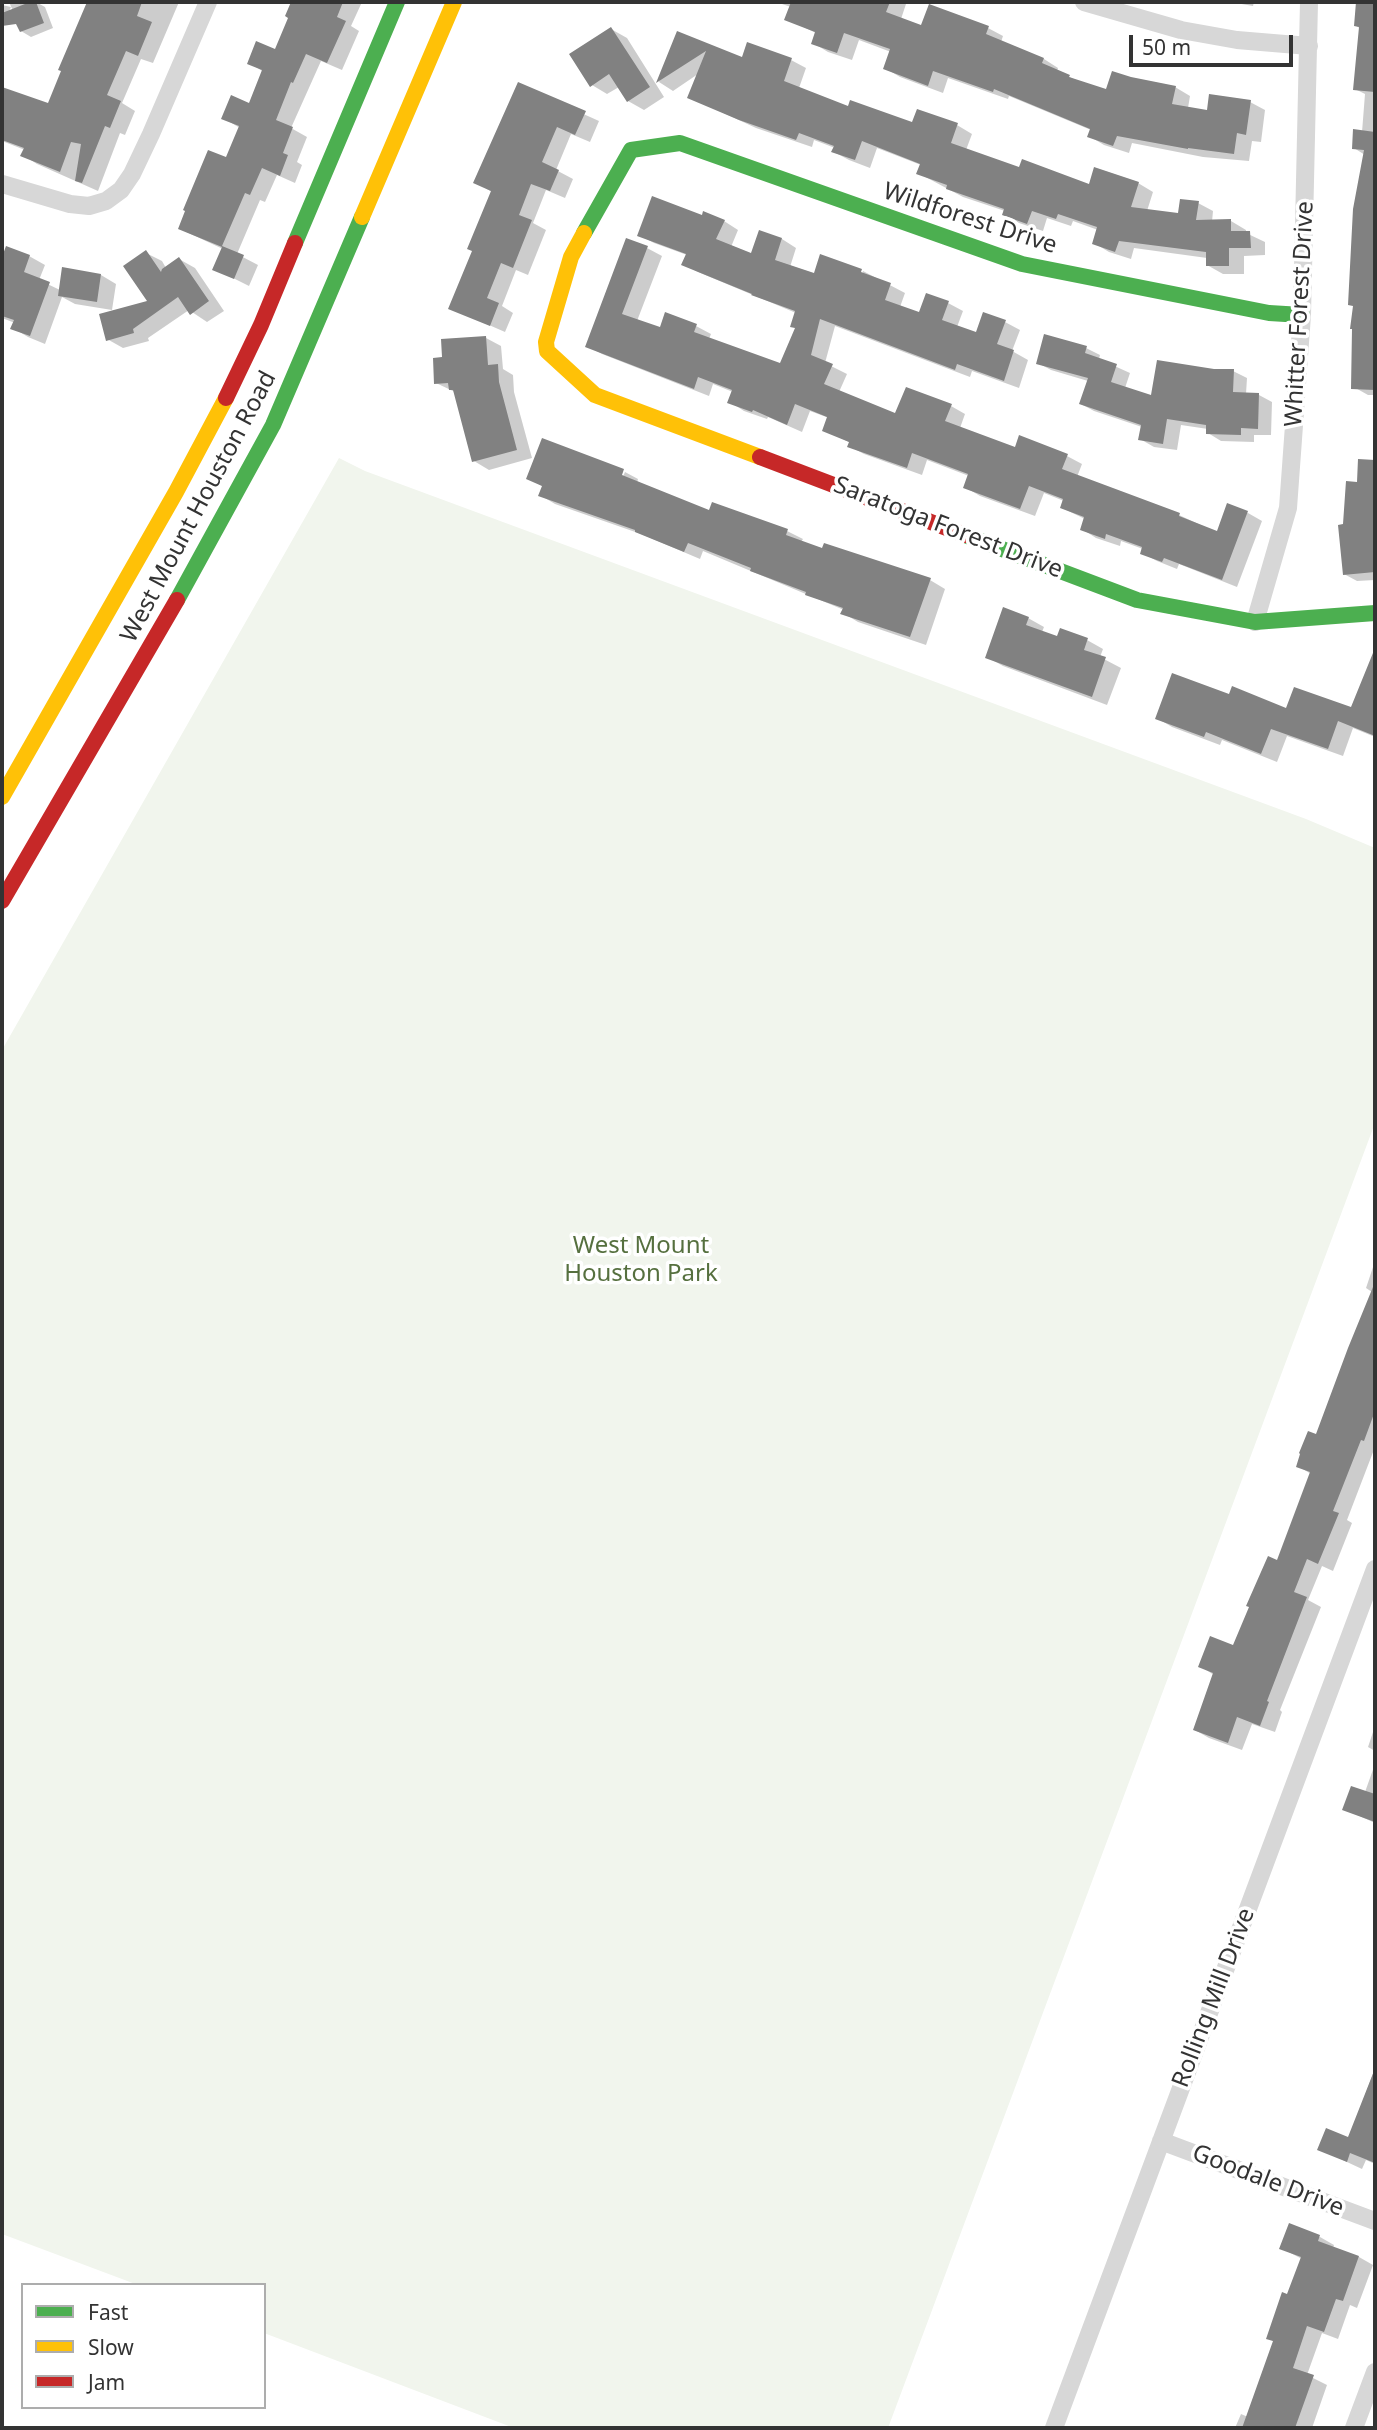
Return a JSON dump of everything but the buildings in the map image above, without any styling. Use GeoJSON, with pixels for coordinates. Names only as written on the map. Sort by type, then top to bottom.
{"type":"FeatureCollection","features":[{"type":"Feature","properties":{"kind":"main road","name":"West Mount Houston Road"},"geometry":{"type":"LineString","coordinates":[[2,797],[176,492],[228,394],[261,325],[397,2]]}},
{"type":"Feature","properties":{"kind":"main road","name":"West Mount Houston Road"},"geometry":{"type":"LineString","coordinates":[[2,901],[126,690],[273,425],[454,2]]}},
{"type":"Feature","properties":{"kind":"main road","name":"Wildforest Drive"},"geometry":{"type":"LineString","coordinates":[[548,351],[546,342],[571,257],[631,150],[680,143],[1022,264],[1269,313],[1302,315]]}},
{"type":"Feature","properties":{"kind":"main road","name":"Saratoga Forest Drive"},"geometry":{"type":"LineString","coordinates":[[548,351],[596,395],[1137,600],[1255,622],[1375,612]]}},
{"type":"Feature","properties":{"kind":"street"},"geometry":{"type":"LineString","coordinates":[[2,184],[70,204],[89,206],[106,201],[121,190],[152,134],[208,2]]}},
{"type":"Feature","properties":{"kind":"street"},"geometry":{"type":"LineString","coordinates":[[1084,2],[1181,30],[1237,40],[1308,46]]}},
{"type":"Feature","properties":{"kind":"street","name":"Whitter Forest Drive"},"geometry":{"type":"LineString","coordinates":[[1255,622],[1288,508],[1302,315],[1309,2]]}},
{"type":"Feature","properties":{"kind":"street","name":"Rolling Mill Drive"},"geometry":{"type":"LineString","coordinates":[[1054,2428],[1375,1569]]}},
{"type":"Feature","properties":{"kind":"street","name":"Goodale Drive"},"geometry":{"type":"LineString","coordinates":[[1161,2141],[1375,2221]]}},
{"type":"Feature","properties":{"kind":"street"},"geometry":{"type":"LineString","coordinates":[[1354,2428],[1375,2372]]}},
{"type":"Feature","properties":{"kind":"green space","name":"West Mount Houston Park"},"geometry":{"type":"Polygon","coordinates":[[[339,458],[365,471],[1306,819],[1375,848],[1375,1123],[888,2428],[514,2428],[266,2334],[266,2283],[133,2283],[2,2234],[2,1050],[339,458]]]}},
{"type":"Feature","properties":{"kind":"traffic: fast"},"geometry":{"type":"LineString","coordinates":[[295,243],[397,2]]}},
{"type":"Feature","properties":{"kind":"traffic: fast"},"geometry":{"type":"LineString","coordinates":[[584,233],[631,150],[680,143],[1022,264],[1269,313],[1302,315]]}},
{"type":"Feature","properties":{"kind":"traffic: fast"},"geometry":{"type":"LineString","coordinates":[[177,600],[273,425],[362,217]]}},
{"type":"Feature","properties":{"kind":"traffic: fast"},"geometry":{"type":"LineString","coordinates":[[965,535],[1137,600],[1255,622],[1375,613]]}},
{"type":"Feature","properties":{"kind":"traffic: slow"},"geometry":{"type":"LineString","coordinates":[[362,217],[454,2]]}},
{"type":"Feature","properties":{"kind":"traffic: slow"},"geometry":{"type":"LineString","coordinates":[[584,233],[571,257],[546,342],[547,351],[595,395],[760,457]]}},
{"type":"Feature","properties":{"kind":"traffic: slow"},"geometry":{"type":"LineString","coordinates":[[2,797],[176,492],[226,398]]}},
{"type":"Feature","properties":{"kind":"traffic: jam"},"geometry":{"type":"LineString","coordinates":[[226,398],[261,325],[295,243]]}},
{"type":"Feature","properties":{"kind":"traffic: jam"},"geometry":{"type":"LineString","coordinates":[[760,457],[965,535]]}},
{"type":"Feature","properties":{"kind":"traffic: jam"},"geometry":{"type":"LineString","coordinates":[[2,901],[177,600]]}}]}
